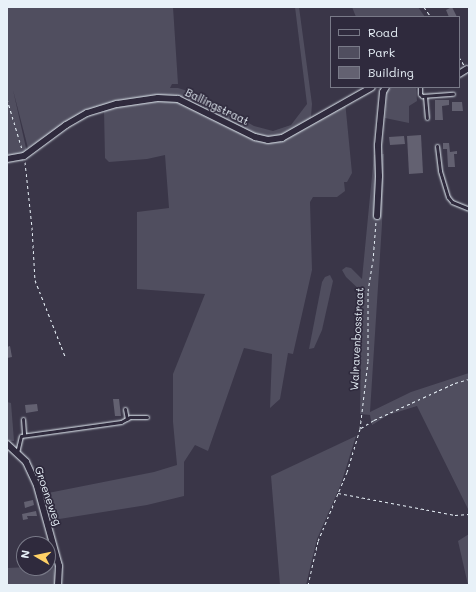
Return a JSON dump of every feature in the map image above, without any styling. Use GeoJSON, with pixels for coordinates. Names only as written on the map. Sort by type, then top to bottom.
{"type":"FeatureCollection","features":[{"type":"Feature","properties":{"kind":"street","name":"Ballingstraat"},"geometry":{"type":"LineString","coordinates":[[7,159],[24,156],[66,125],[87,113],[129,101],[158,98],[178,99],[255,137],[268,140],[282,138],[370,88]]}},
{"type":"Feature","properties":{"kind":"street"},"geometry":{"type":"LineString","coordinates":[[377,216],[379,176],[378,145],[383,92],[385,88]]}},
{"type":"Feature","properties":{"kind":"street","name":"Groeneweg"},"geometry":{"type":"LineString","coordinates":[[7,444],[18,453],[31,470],[45,513],[59,566],[58,585]]}},
{"type":"Feature","properties":{"kind":"lane"},"geometry":{"type":"LineString","coordinates":[[420,88],[420,94],[425,96],[453,94]]}},
{"type":"Feature","properties":{"kind":"lane"},"geometry":{"type":"LineString","coordinates":[[425,96],[427,118]]}},
{"type":"Feature","properties":{"kind":"lane"},"geometry":{"type":"LineString","coordinates":[[438,146],[440,171],[448,197],[452,202],[469,209]]}},
{"type":"Feature","properties":{"kind":"lane"},"geometry":{"type":"LineString","coordinates":[[125,409],[127,419]]}},
{"type":"Feature","properties":{"kind":"lane"},"geometry":{"type":"LineString","coordinates":[[18,453],[21,436],[147,417]]}},
{"type":"Feature","properties":{"kind":"lane"},"geometry":{"type":"LineString","coordinates":[[23,419],[24,436]]}},
{"type":"Feature","properties":{"kind":"path"},"geometry":{"type":"LineString","coordinates":[[424,7],[430,16]]}},
{"type":"Feature","properties":{"kind":"path"},"geometry":{"type":"LineString","coordinates":[[460,57],[468,68]]}},
{"type":"Feature","properties":{"kind":"path"},"geometry":{"type":"LineString","coordinates":[[7,99],[24,156],[32,227],[35,280],[64,356]]}},
{"type":"Feature","properties":{"kind":"path","name":"Walravenbosstraat"},"geometry":{"type":"LineString","coordinates":[[308,585],[318,541],[352,459],[360,429],[368,361],[368,290],[373,261],[377,216]]}},
{"type":"Feature","properties":{"kind":"path"},"geometry":{"type":"LineString","coordinates":[[360,429],[374,420],[455,383],[469,379]]}},
{"type":"Feature","properties":{"kind":"path"},"geometry":{"type":"LineString","coordinates":[[338,493],[455,514],[469,514]]}},
{"type":"Feature","properties":{"kind":"green space"},"geometry":{"type":"Polygon","coordinates":[[[7,7],[173,7],[178,84],[172,84],[170,88],[178,88],[197,94],[254,126],[273,131],[291,125],[307,104],[295,7],[299,7],[312,104],[311,117],[345,101],[352,173],[347,182],[344,182],[345,191],[337,197],[313,197],[310,202],[312,270],[293,354],[288,353],[280,399],[270,408],[272,354],[244,348],[208,451],[195,445],[184,462],[184,496],[147,505],[53,520],[43,494],[154,472],[177,465],[173,422],[173,374],[205,294],[137,289],[137,212],[169,208],[165,155],[147,159],[109,162],[105,158],[104,110],[165,97],[82,113],[28,148],[13,90],[28,157],[24,158],[23,161],[7,160],[7,7]],[[206,109],[204,112],[256,139],[279,137],[260,136],[206,109]]]}},
{"type":"Feature","properties":{"kind":"green space"},"geometry":{"type":"Polygon","coordinates":[[[352,7],[418,7],[424,16],[356,16],[352,7]]]}},
{"type":"Feature","properties":{"kind":"green space"},"geometry":{"type":"Polygon","coordinates":[[[391,88],[416,88],[417,101],[409,106],[409,123],[385,118],[387,92],[391,88]]]}},
{"type":"Feature","properties":{"kind":"green space"},"geometry":{"type":"Polygon","coordinates":[[[384,154],[382,224],[370,412],[411,392],[469,373],[469,511],[417,406],[388,415],[372,425],[370,415],[360,414],[362,292],[346,277],[342,270],[346,267],[351,268],[362,279],[374,155],[384,154]]]}},
{"type":"Feature","properties":{"kind":"green space"},"geometry":{"type":"Polygon","coordinates":[[[330,275],[333,281],[322,330],[314,348],[309,349],[322,282],[325,277],[330,275]]]}},
{"type":"Feature","properties":{"kind":"green space"},"geometry":{"type":"Polygon","coordinates":[[[7,402],[11,403],[14,441],[7,441],[7,402]]]}},
{"type":"Feature","properties":{"kind":"green space"},"geometry":{"type":"Polygon","coordinates":[[[356,436],[341,484],[317,539],[306,585],[280,585],[271,476],[356,436]]]}},
{"type":"Feature","properties":{"kind":"green space"},"geometry":{"type":"Polygon","coordinates":[[[469,534],[469,585],[468,585],[458,541],[469,534]]]}},
{"type":"Feature","properties":{"kind":"green space"},"geometry":{"type":"Polygon","coordinates":[[[7,568],[16,568],[16,576],[55,576],[57,585],[7,585],[7,568]]]}},
{"type":"Feature","properties":{"kind":"building"},"geometry":{"type":"Polygon","coordinates":[[[452,7],[456,16],[449,16],[446,10],[452,7]]]}},
{"type":"Feature","properties":{"kind":"building"},"geometry":{"type":"Polygon","coordinates":[[[435,100],[449,100],[449,105],[442,106],[443,120],[435,120],[435,100]]]}},
{"type":"Feature","properties":{"kind":"building"},"geometry":{"type":"Polygon","coordinates":[[[452,102],[462,102],[463,111],[452,111],[452,102]]]}},
{"type":"Feature","properties":{"kind":"building"},"geometry":{"type":"Polygon","coordinates":[[[421,135],[423,173],[409,174],[407,136],[421,135]]]}},
{"type":"Feature","properties":{"kind":"building"},"geometry":{"type":"Polygon","coordinates":[[[404,136],[405,144],[390,145],[389,137],[404,136]]]}},
{"type":"Feature","properties":{"kind":"building"},"geometry":{"type":"Polygon","coordinates":[[[443,143],[449,143],[450,152],[457,151],[457,154],[454,154],[455,167],[448,167],[447,149],[443,149],[443,143]]]}},
{"type":"Feature","properties":{"kind":"building"},"geometry":{"type":"Polygon","coordinates":[[[10,346],[12,357],[7,358],[7,347],[10,346]]]}},
{"type":"Feature","properties":{"kind":"building"},"geometry":{"type":"Polygon","coordinates":[[[113,399],[119,399],[121,416],[115,416],[113,399]]]}},
{"type":"Feature","properties":{"kind":"building"},"geometry":{"type":"Polygon","coordinates":[[[37,404],[38,411],[26,413],[25,405],[37,404]]]}},
{"type":"Feature","properties":{"kind":"building"},"geometry":{"type":"Polygon","coordinates":[[[33,500],[34,505],[25,508],[24,502],[33,500]]]}},
{"type":"Feature","properties":{"kind":"building"},"geometry":{"type":"Polygon","coordinates":[[[36,511],[37,516],[27,516],[28,519],[23,520],[22,514],[36,511]]]}}]}
